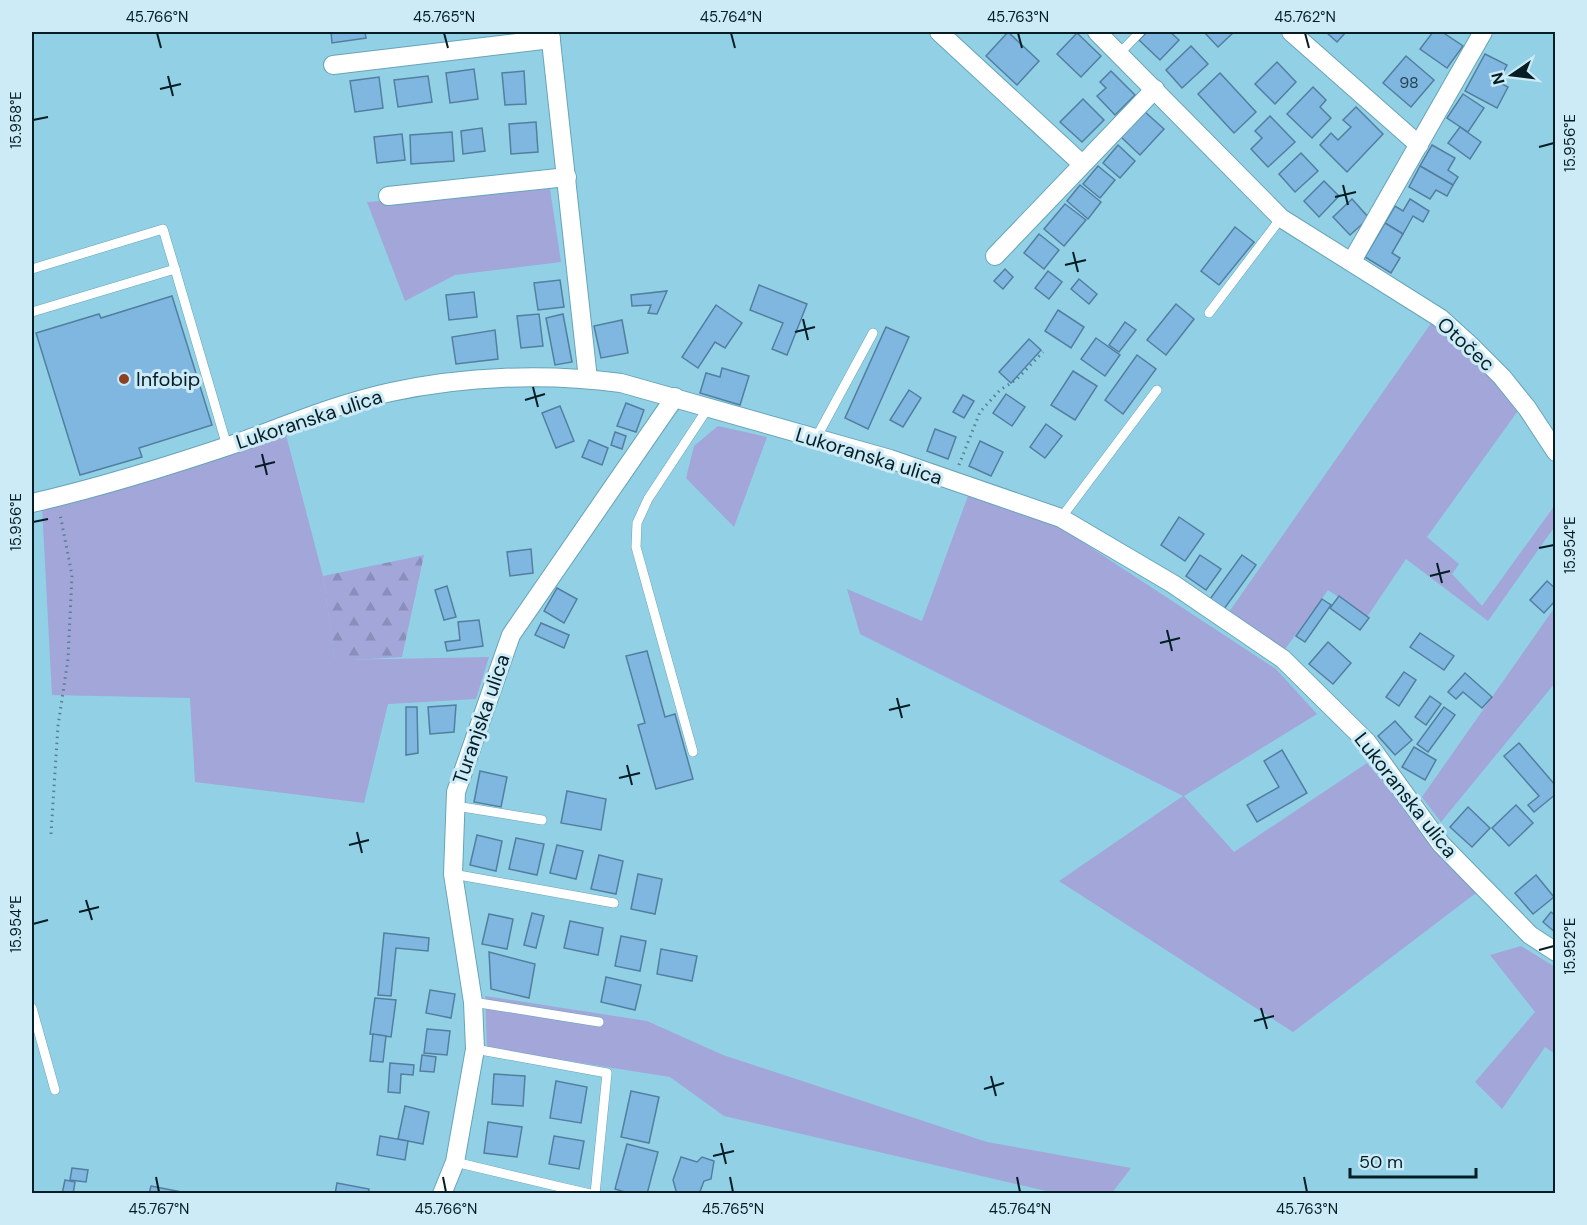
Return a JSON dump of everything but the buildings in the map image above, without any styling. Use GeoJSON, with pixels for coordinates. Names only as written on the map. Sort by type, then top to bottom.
{"type":"FeatureCollection","features":[{"type":"Feature","properties":{"kind":"street"},"geometry":{"type":"LineString","coordinates":[[939,32],[1082,164]]}},
{"type":"Feature","properties":{"kind":"street","name":"Otočec"},"geometry":{"type":"LineString","coordinates":[[1097,32],[1281,218],[1440,318],[1514,392],[1556,452]]}},
{"type":"Feature","properties":{"kind":"street"},"geometry":{"type":"LineString","coordinates":[[1291,32],[1419,145]]}},
{"type":"Feature","properties":{"kind":"street"},"geometry":{"type":"LineString","coordinates":[[1352,261],[1483,32]]}},
{"type":"Feature","properties":{"kind":"street"},"geometry":{"type":"LineString","coordinates":[[333,65],[551,35],[588,379]]}},
{"type":"Feature","properties":{"kind":"street"},"geometry":{"type":"LineString","coordinates":[[995,256],[1155,89]]}},
{"type":"Feature","properties":{"kind":"street"},"geometry":{"type":"LineString","coordinates":[[388,196],[567,177]]}},
{"type":"Feature","properties":{"kind":"street","name":"Lukoranska ulica"},"geometry":{"type":"LineString","coordinates":[[32,503],[57,498],[227,446],[359,400],[393,392],[498,378],[588,379],[621,383],[815,440],[890,459],[1060,518],[1173,584],[1283,660],[1367,742],[1441,844],[1530,935],[1556,952]]}},
{"type":"Feature","properties":{"kind":"street","name":"Turanjska ulica"},"geometry":{"type":"LineString","coordinates":[[441,1194],[455,1162],[475,1049],[473,1002],[453,874],[456,792],[511,635],[675,398]]}},
{"type":"Feature","properties":{"kind":"lane"},"geometry":{"type":"LineString","coordinates":[[1119,54],[1140,32]]}},
{"type":"Feature","properties":{"kind":"lane"},"geometry":{"type":"LineString","coordinates":[[1209,313],[1281,218]]}},
{"type":"Feature","properties":{"kind":"lane"},"geometry":{"type":"LineString","coordinates":[[32,269],[163,229],[227,446]]}},
{"type":"Feature","properties":{"kind":"lane"},"geometry":{"type":"LineString","coordinates":[[32,312],[175,269]]}},
{"type":"Feature","properties":{"kind":"lane"},"geometry":{"type":"LineString","coordinates":[[815,440],[873,333]]}},
{"type":"Feature","properties":{"kind":"lane"},"geometry":{"type":"LineString","coordinates":[[1060,518],[1157,390]]}},
{"type":"Feature","properties":{"kind":"lane"},"geometry":{"type":"LineString","coordinates":[[693,752],[636,547],[637,523],[648,499],[708,408]]}},
{"type":"Feature","properties":{"kind":"lane"},"geometry":{"type":"LineString","coordinates":[[456,806],[542,820]]}},
{"type":"Feature","properties":{"kind":"lane"},"geometry":{"type":"LineString","coordinates":[[453,874],[614,903]]}},
{"type":"Feature","properties":{"kind":"lane"},"geometry":{"type":"LineString","coordinates":[[473,1002],[599,1022]]}},
{"type":"Feature","properties":{"kind":"lane"},"geometry":{"type":"LineString","coordinates":[[32,1008],[55,1090]]}},
{"type":"Feature","properties":{"kind":"lane"},"geometry":{"type":"LineString","coordinates":[[475,1049],[607,1073],[595,1194]]}},
{"type":"Feature","properties":{"kind":"lane"},"geometry":{"type":"LineString","coordinates":[[455,1162],[590,1194]]}},
{"type":"Feature","properties":{"kind":"path"},"geometry":{"type":"LineString","coordinates":[[953,481],[980,412],[1000,390],[1017,379],[1043,352]]}},
{"type":"Feature","properties":{"kind":"path"},"geometry":{"type":"LineString","coordinates":[[51,834],[58,726],[68,658],[72,575],[57,498]]}},
{"type":"Feature","properties":{"kind":"green space"},"geometry":{"type":"Polygon","coordinates":[[[550,189],[561,262],[455,275],[405,301],[367,202],[550,189]]]}},
{"type":"Feature","properties":{"kind":"green space"},"geometry":{"type":"Polygon","coordinates":[[[1434,319],[1459,341],[1520,408],[1427,537],[1459,564],[1452,574],[1482,606],[1555,505],[1555,526],[1488,621],[1406,559],[1367,617],[1328,590],[1283,652],[1229,612],[1434,319]]]}},
{"type":"Feature","properties":{"kind":"green space"},"geometry":{"type":"Polygon","coordinates":[[[718,426],[767,437],[734,527],[686,478],[694,446],[718,426]]]}},
{"type":"Feature","properties":{"kind":"green space"},"geometry":{"type":"Polygon","coordinates":[[[286,435],[323,576],[335,660],[489,657],[476,699],[388,704],[364,803],[195,782],[190,698],[52,695],[42,507],[286,435]]]}},
{"type":"Feature","properties":{"kind":"green space"},"geometry":{"type":"Polygon","coordinates":[[[968,496],[1061,528],[1276,669],[1317,714],[1184,796],[1234,852],[1367,763],[1476,893],[1293,1032],[1059,881],[1183,796],[860,634],[847,589],[922,621],[968,496]]]}},
{"type":"Feature","properties":{"kind":"green space"},"geometry":{"type":"Polygon","coordinates":[[[424,555],[402,657],[335,661],[323,576],[424,555]]]}},
{"type":"Feature","properties":{"kind":"green space"},"geometry":{"type":"Polygon","coordinates":[[[1555,607],[1555,683],[1441,822],[1422,797],[1555,607]]]}},
{"type":"Feature","properties":{"kind":"green space"},"geometry":{"type":"Polygon","coordinates":[[[1521,946],[1555,967],[1555,1054],[1545,1047],[1502,1109],[1475,1082],[1535,1012],[1490,955],[1521,946]]]}},
{"type":"Feature","properties":{"kind":"green space"},"geometry":{"type":"Polygon","coordinates":[[[485,996],[647,1021],[723,1055],[987,1142],[1131,1168],[1112,1193],[1055,1193],[724,1116],[670,1077],[487,1048],[485,996]]]}},
{"type":"Feature","properties":{"kind":"place","name":"Infobip"},"geometry":{"type":"Point","coordinates":[124,379]}}]}
